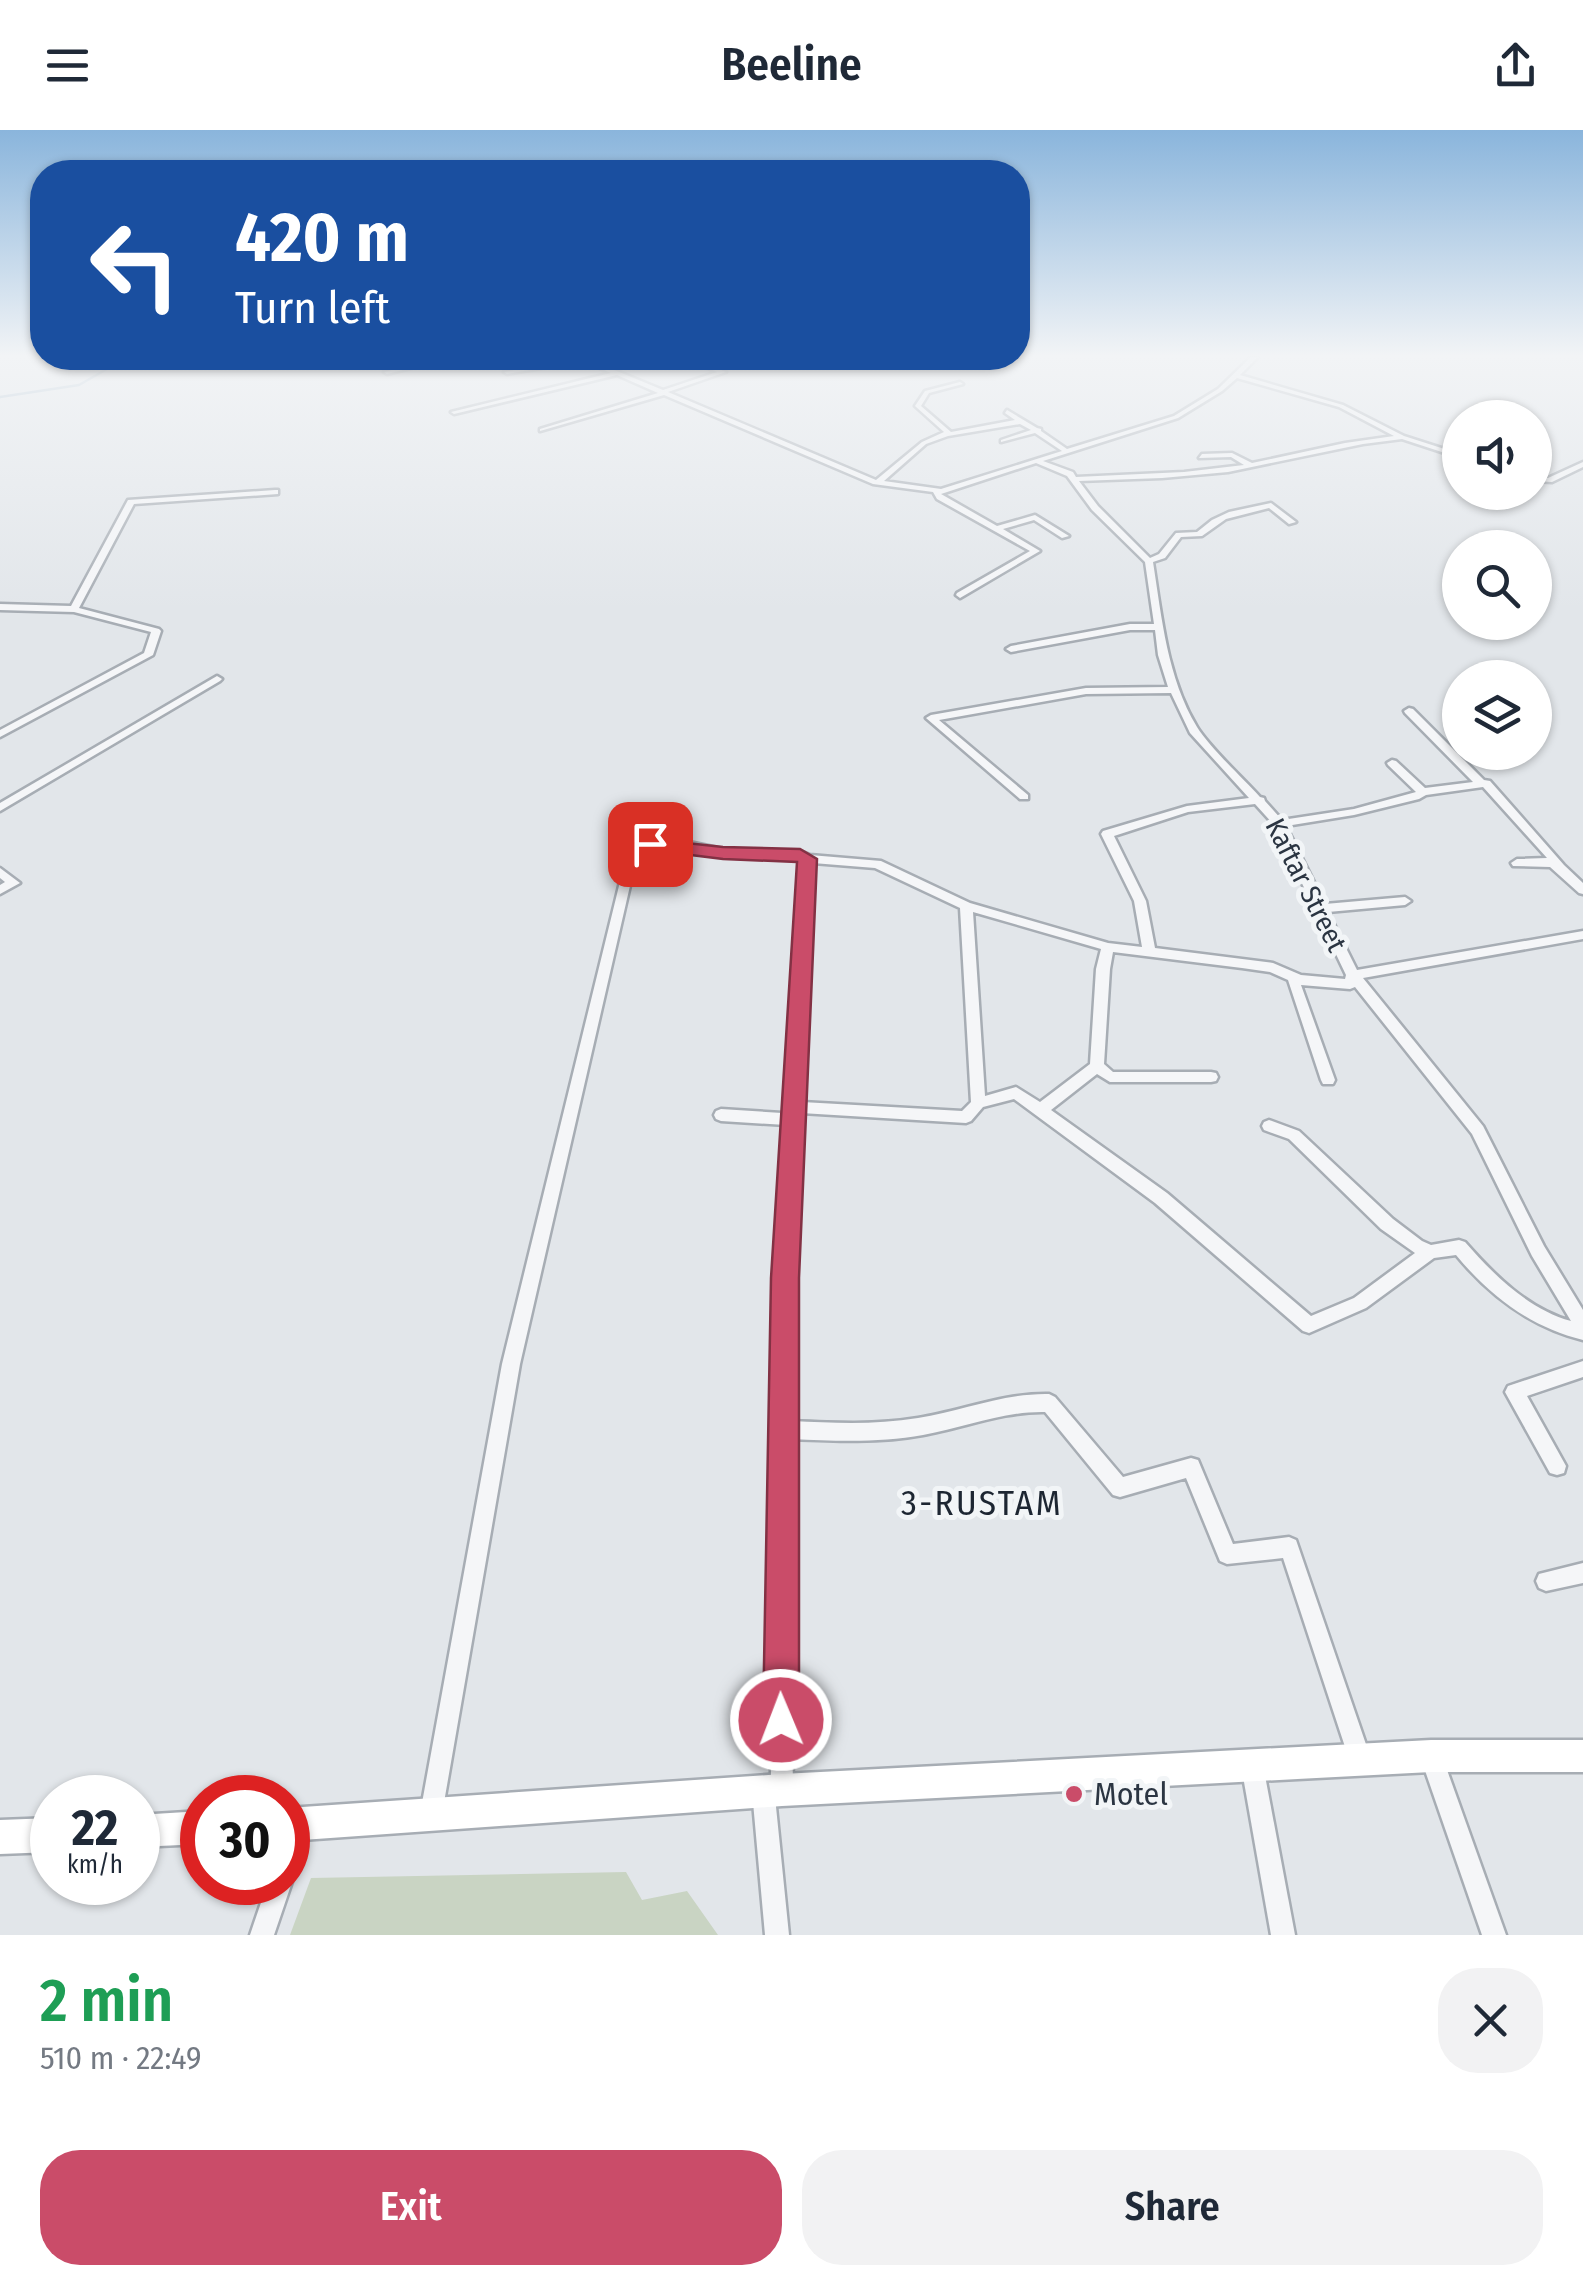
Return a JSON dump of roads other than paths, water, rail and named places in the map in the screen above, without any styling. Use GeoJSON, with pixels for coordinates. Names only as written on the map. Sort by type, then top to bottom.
{"type":"FeatureCollection","features":[{"type":"Feature","properties":{"kind":"main road"},"geometry":{"type":"LineString","coordinates":[[310,1823],[773,1790],[1360,1759],[1583,1756]]}},
{"type":"Feature","properties":{"kind":"main road"},"geometry":{"type":"LineString","coordinates":[[0,1837],[30,1836]]}},
{"type":"Feature","properties":{"kind":"street"},"geometry":{"type":"LineString","coordinates":[[781,441],[878,482],[940,491],[1091,441]]}},
{"type":"Feature","properties":{"kind":"street"},"geometry":{"type":"LineString","coordinates":[[878,482],[928,441]]}},
{"type":"Feature","properties":{"kind":"street"},"geometry":{"type":"LineString","coordinates":[[1054,441],[1064,449]]}},
{"type":"Feature","properties":{"kind":"street"},"geometry":{"type":"LineString","coordinates":[[1073,479],[1182,476],[1368,441]]}},
{"type":"Feature","properties":{"kind":"street"},"geometry":{"type":"LineString","coordinates":[[1412,441],[1442,450]]}},
{"type":"Feature","properties":{"kind":"street"},"geometry":{"type":"LineString","coordinates":[[1202,456],[1232,455],[1251,466]]}},
{"type":"Feature","properties":{"kind":"street"},"geometry":{"type":"LineString","coordinates":[[1036,461],[1073,479],[1095,508],[1148,561],[1162,556],[1181,533],[1199,534],[1212,520],[1267,506],[1292,522]]}},
{"type":"Feature","properties":{"kind":"street"},"geometry":{"type":"LineString","coordinates":[[1552,478],[1583,464]]}},
{"type":"Feature","properties":{"kind":"street"},"geometry":{"type":"LineString","coordinates":[[1567,471],[1583,476]]}},
{"type":"Feature","properties":{"kind":"street"},"geometry":{"type":"LineString","coordinates":[[940,491],[936,493],[940,497],[1036,550],[960,595]]}},
{"type":"Feature","properties":{"kind":"street"},"geometry":{"type":"LineString","coordinates":[[74,609],[132,502],[275,492]]}},
{"type":"Feature","properties":{"kind":"street"},"geometry":{"type":"LineString","coordinates":[[998,528],[1035,517],[1065,536]]}},
{"type":"Feature","properties":{"kind":"street","name":"Kaftar Street"},"geometry":{"type":"LineString","coordinates":[[1148,561],[1156,627],[1174,690],[1194,731],[1279,824],[1353,975],[1478,1130],[1538,1251],[1583,1328]]}},
{"type":"Feature","properties":{"kind":"street"},"geometry":{"type":"LineString","coordinates":[[0,607],[74,609],[156,631],[148,654],[0,734]]}},
{"type":"Feature","properties":{"kind":"street"},"geometry":{"type":"LineString","coordinates":[[1011,648],[1130,626],[1156,627]]}},
{"type":"Feature","properties":{"kind":"street"},"geometry":{"type":"LineString","coordinates":[[0,808],[217,679]]}},
{"type":"Feature","properties":{"kind":"street"},"geometry":{"type":"LineString","coordinates":[[1024,797],[930,718],[1086,692],[1174,690]]}},
{"type":"Feature","properties":{"kind":"street"},"geometry":{"type":"LineString","coordinates":[[1410,710],[1479,782]]}},
{"type":"Feature","properties":{"kind":"street"},"geometry":{"type":"LineString","coordinates":[[0,723],[12,728]]}},
{"type":"Feature","properties":{"kind":"street"},"geometry":{"type":"LineString","coordinates":[[1392,763],[1423,792]]}},
{"type":"Feature","properties":{"kind":"street"},"geometry":{"type":"LineString","coordinates":[[1279,824],[1354,812],[1416,798],[1423,792],[1486,783],[1583,890]]}},
{"type":"Feature","properties":{"kind":"street"},"geometry":{"type":"LineString","coordinates":[[1149,951],[1140,901],[1107,834],[1186,809],[1260,800]]}},
{"type":"Feature","properties":{"kind":"street"},"geometry":{"type":"LineString","coordinates":[[431,1814],[511,1364],[634,848],[689,846],[723,853],[876,864],[966,906],[1108,947],[1258,966],[1298,980],[1350,984],[1353,975],[1583,936]]}},
{"type":"Feature","properties":{"kind":"street"},"geometry":{"type":"LineString","coordinates":[[777,1935],[773,1790],[782,1430],[807,859]]}},
{"type":"Feature","properties":{"kind":"street"},"geometry":{"type":"LineString","coordinates":[[1517,863],[1545,860],[1559,864]]}},
{"type":"Feature","properties":{"kind":"street"},"geometry":{"type":"LineString","coordinates":[[0,872],[14,883],[0,890]]}},
{"type":"Feature","properties":{"kind":"street"},"geometry":{"type":"LineString","coordinates":[[1319,910],[1404,901]]}},
{"type":"Feature","properties":{"kind":"street"},"geometry":{"type":"LineString","coordinates":[[966,906],[978,1103]]}},
{"type":"Feature","properties":{"kind":"street"},"geometry":{"type":"LineString","coordinates":[[1039,1110],[1097,1066],[1108,947]]}},
{"type":"Feature","properties":{"kind":"street"},"geometry":{"type":"LineString","coordinates":[[1298,980],[1293,982],[1328,1080]]}},
{"type":"Feature","properties":{"kind":"street"},"geometry":{"type":"LineString","coordinates":[[1097,1066],[1110,1076],[1210,1077]]}},
{"type":"Feature","properties":{"kind":"street"},"geometry":{"type":"LineString","coordinates":[[794,1107],[966,1116],[978,1103],[1016,1093],[1161,1198],[1308,1324],[1360,1303],[1430,1252],[1459,1247],[1510,1296],[1556,1328],[1583,1328]]}},
{"type":"Feature","properties":{"kind":"street"},"geometry":{"type":"LineString","coordinates":[[721,1115],[786,1119],[794,1107]]}},
{"type":"Feature","properties":{"kind":"street"},"geometry":{"type":"LineString","coordinates":[[1268,1126],[1294,1135],[1388,1224],[1430,1252]]}},
{"type":"Feature","properties":{"kind":"street"},"geometry":{"type":"LineString","coordinates":[[1556,1466],[1514,1392],[1583,1368]]}},
{"type":"Feature","properties":{"kind":"street"},"geometry":{"type":"LineString","coordinates":[[782,1430],[852,1433],[918,1426],[1022,1401],[1049,1403],[1120,1488],[1191,1466],[1228,1554],[1289,1546],[1360,1759]]}},
{"type":"Feature","properties":{"kind":"street"},"geometry":{"type":"LineString","coordinates":[[1546,1581],[1583,1574]]}},
{"type":"Feature","properties":{"kind":"street"},"geometry":{"type":"LineString","coordinates":[[1431,1756],[1494,1935]]}},
{"type":"Feature","properties":{"kind":"street"},"geometry":{"type":"LineString","coordinates":[[1252,1765],[1283,1935]]}},
{"type":"Feature","properties":{"kind":"street"},"geometry":{"type":"LineString","coordinates":[[262,1935],[272,1905]]}},
{"type":"Feature","properties":{"kind":"place","name":"Motel"},"geometry":{"type":"Point","coordinates":[1074,1794]}},
{"type":"Feature","properties":{"kind":"district","name":"3-RUSTAM"},"geometry":{"type":"Point","coordinates":[982,1503]}}]}
